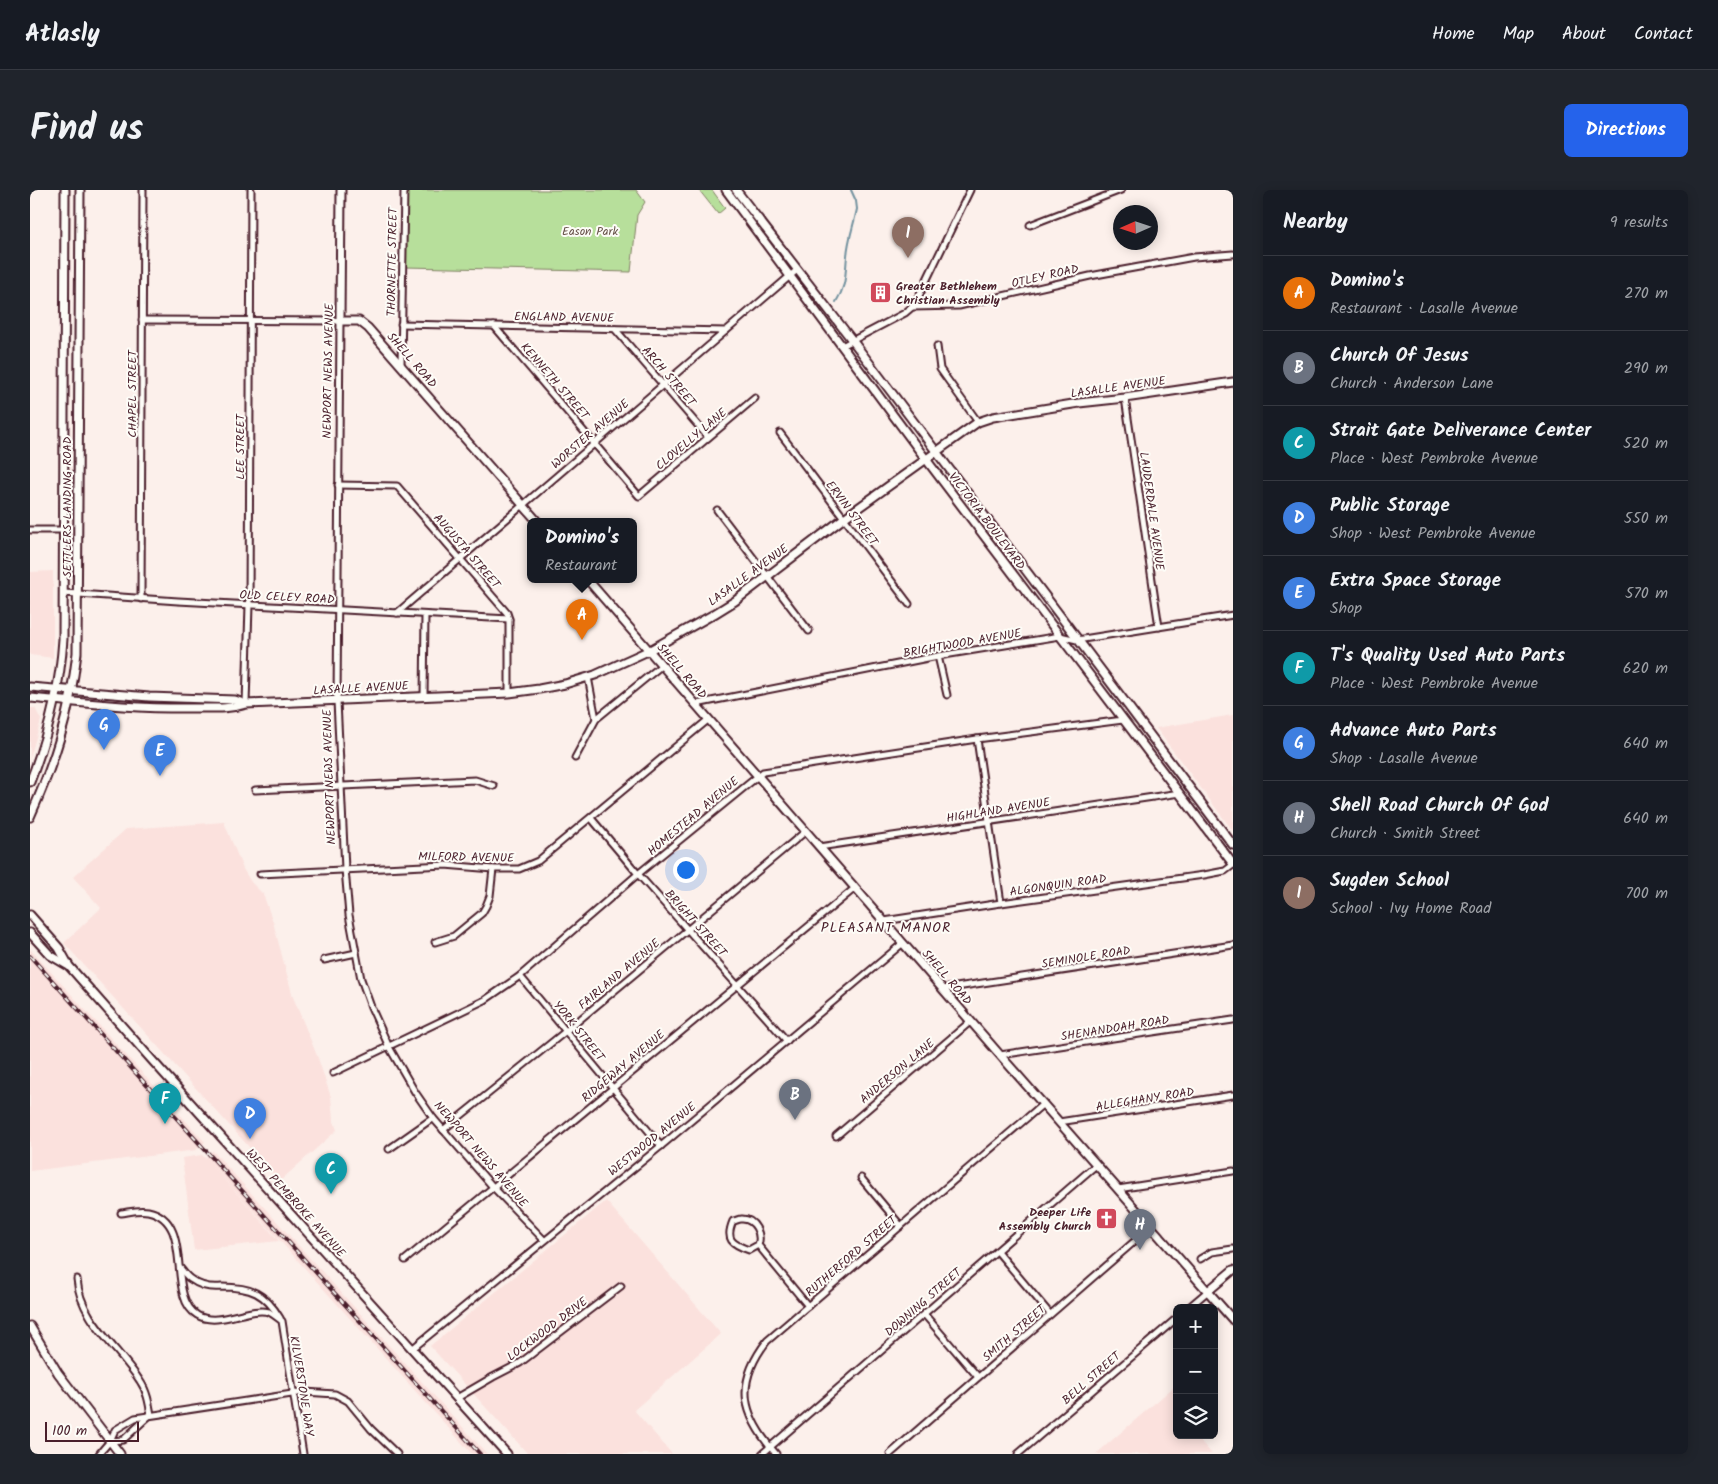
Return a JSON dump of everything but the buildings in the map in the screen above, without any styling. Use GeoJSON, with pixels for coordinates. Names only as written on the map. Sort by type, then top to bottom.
{"type":"FeatureCollection","features":[{"type":"Feature","properties":{"kind":"main road","name":"SETTLERS LANDING ROAD"},"geometry":{"type":"LineString","coordinates":[[30,782],[47,734],[58,689],[63,639],[65,190]]}},
{"type":"Feature","properties":{"kind":"main road","name":"SETTLERS LANDING ROAD"},"geometry":{"type":"LineString","coordinates":[[30,817],[52,766],[64,728],[77,653],[80,190]]}},
{"type":"Feature","properties":{"kind":"main road","name":"NEWPORT NEWS AVENUE"},"geometry":{"type":"LineString","coordinates":[[340,322],[341,190]]}},
{"type":"Feature","properties":{"kind":"main road","name":"VICTORIA BOULEVARD"},"geometry":{"type":"LineString","coordinates":[[726,190],[852,340],[1233,845]]}},
{"type":"Feature","properties":{"kind":"main road","name":"VICTORIA BOULEVARD"},"geometry":{"type":"LineString","coordinates":[[736,190],[842,346],[1233,864]]}},
{"type":"Feature","properties":{"kind":"main road","name":"SHELL ROAD"},"geometry":{"type":"LineString","coordinates":[[340,322],[362,322],[534,518]]}},
{"type":"Feature","properties":{"kind":"main road","name":"LASALLE AVENUE"},"geometry":{"type":"LineString","coordinates":[[30,698],[174,709],[236,707],[246,704],[509,693],[568,683],[616,666],[650,650],[714,614],[768,577],[844,518],[978,422],[993,417],[1079,403],[1233,382]]}},
{"type":"Feature","properties":{"kind":"main road","name":"SHELL ROAD"},"geometry":{"type":"LineString","coordinates":[[591,583],[1000,1056],[1233,1320]]}},
{"type":"Feature","properties":{"kind":"main road","name":"LASALLE AVENUE"},"geometry":{"type":"LineString","coordinates":[[30,687],[150,697],[235,700],[246,704]]}},
{"type":"Feature","properties":{"kind":"main road","name":"WEST PEMBROKE AVENUE"},"geometry":{"type":"LineString","coordinates":[[30,916],[59,948],[69,966],[507,1454]]}},
{"type":"Feature","properties":{"kind":"main road","name":"WEST PEMBROKE AVENUE"},"geometry":{"type":"LineString","coordinates":[[30,933],[50,955],[69,966]]}},
{"type":"Feature","properties":{"kind":"main road"},"geometry":{"type":"LineString","coordinates":[[1208,1291],[1233,1270]]}},
{"type":"Feature","properties":{"kind":"main road"},"geometry":{"type":"LineString","coordinates":[[30,1326],[58,1373],[120,1454]]}},
{"type":"Feature","properties":{"kind":"street","name":"CHAPEL STREET"},"geometry":{"type":"LineString","coordinates":[[141,598],[143,190]]}},
{"type":"Feature","properties":{"kind":"street","name":"LEE STREET"},"geometry":{"type":"LineString","coordinates":[[246,704],[249,605],[251,190]]}},
{"type":"Feature","properties":{"kind":"street","name":"THORNETTE STREET"},"geometry":{"type":"LineString","coordinates":[[401,365],[404,190]]}},
{"type":"Feature","properties":{"kind":"street"},"geometry":{"type":"LineString","coordinates":[[842,346],[905,313],[912,307],[970,190]]}},
{"type":"Feature","properties":{"kind":"street"},"geometry":{"type":"LineString","coordinates":[[1030,224],[1121,190]]}},
{"type":"Feature","properties":{"kind":"street","name":"OTLEY ROAD"},"geometry":{"type":"LineString","coordinates":[[912,307],[959,306],[1090,276],[1194,257],[1233,254]]}},
{"type":"Feature","properties":{"kind":"street","name":"WORSTER AVENUE"},"geometry":{"type":"LineString","coordinates":[[397,613],[794,273]]}},
{"type":"Feature","properties":{"kind":"street"},"geometry":{"type":"LineString","coordinates":[[142,320],[340,322]]}},
{"type":"Feature","properties":{"kind":"street","name":"NEWPORT NEWS AVENUE"},"geometry":{"type":"LineString","coordinates":[[340,322],[337,701],[344,869],[361,979],[389,1047],[414,1092],[433,1118],[493,1187],[544,1240]]}},
{"type":"Feature","properties":{"kind":"street","name":"ENGLAND AVENUE"},"geometry":{"type":"LineString","coordinates":[[401,324],[727,331]]}},
{"type":"Feature","properties":{"kind":"street","name":"KENNETH STREET"},"geometry":{"type":"LineString","coordinates":[[494,326],[639,496]]}},
{"type":"Feature","properties":{"kind":"street","name":"ARCH STREET"},"geometry":{"type":"LineString","coordinates":[[615,329],[708,437]]}},
{"type":"Feature","properties":{"kind":"street"},"geometry":{"type":"LineString","coordinates":[[937,346],[940,369],[978,422]]}},
{"type":"Feature","properties":{"kind":"street","name":"CLOVELLY LANE"},"geometry":{"type":"LineString","coordinates":[[639,496],[755,398]]}},
{"type":"Feature","properties":{"kind":"street","name":"LAUDERDALE AVENUE"},"geometry":{"type":"LineString","coordinates":[[1125,398],[1159,627]]}},
{"type":"Feature","properties":{"kind":"street","name":"ERVIN STREET"},"geometry":{"type":"LineString","coordinates":[[780,433],[909,604]]}},
{"type":"Feature","properties":{"kind":"street","name":"AUGUSTA STREET"},"geometry":{"type":"LineString","coordinates":[[338,484],[397,486],[460,558],[507,614],[509,619]]}},
{"type":"Feature","properties":{"kind":"street"},"geometry":{"type":"LineString","coordinates":[[717,510],[809,632]]}},
{"type":"Feature","properties":{"kind":"street"},"geometry":{"type":"LineString","coordinates":[[30,530],[64,530]]}},
{"type":"Feature","properties":{"kind":"street","name":"OLD CELEY ROAD"},"geometry":{"type":"LineString","coordinates":[[64,593],[509,619]]}},
{"type":"Feature","properties":{"kind":"street"},"geometry":{"type":"LineString","coordinates":[[424,697],[425,614]]}},
{"type":"Feature","properties":{"kind":"street","name":"BRIGHTWOOD AVENUE"},"geometry":{"type":"LineString","coordinates":[[696,704],[938,656],[1060,636],[1078,640],[1233,615]]}},
{"type":"Feature","properties":{"kind":"street"},"geometry":{"type":"LineString","coordinates":[[509,619],[509,693]]}},
{"type":"Feature","properties":{"kind":"street"},"geometry":{"type":"LineString","coordinates":[[938,656],[947,695]]}},
{"type":"Feature","properties":{"kind":"street"},"geometry":{"type":"LineString","coordinates":[[575,758],[596,719],[662,665]]}},
{"type":"Feature","properties":{"kind":"street"},"geometry":{"type":"LineString","coordinates":[[588,677],[596,719]]}},
{"type":"Feature","properties":{"kind":"street","name":"MILFORD AVENUE"},"geometry":{"type":"LineString","coordinates":[[260,874],[445,865],[519,869],[538,861],[709,720]]}},
{"type":"Feature","properties":{"kind":"street","name":"HOMESTEAD AVENUE"},"geometry":{"type":"LineString","coordinates":[[333,1073],[485,1000],[520,976],[757,775],[770,770],[1123,720]]}},
{"type":"Feature","properties":{"kind":"street"},"geometry":{"type":"LineString","coordinates":[[977,740],[1001,903]]}},
{"type":"Feature","properties":{"kind":"street"},"geometry":{"type":"LineString","coordinates":[[256,790],[475,780],[494,786]]}},
{"type":"Feature","properties":{"kind":"street","name":"HIGHLAND AVENUE"},"geometry":{"type":"LineString","coordinates":[[819,847],[1180,793]]}},
{"type":"Feature","properties":{"kind":"street","name":"BRIGHT STREET"},"geometry":{"type":"LineString","coordinates":[[591,818],[638,874],[787,1041]]}},
{"type":"Feature","properties":{"kind":"street","name":"FAIRLAND AVENUE"},"geometry":{"type":"LineString","coordinates":[[443,1130],[566,1031],[806,831]]}},
{"type":"Feature","properties":{"kind":"street","name":"ALGONQUIN ROAD"},"geometry":{"type":"LineString","coordinates":[[884,921],[1204,875],[1222,872],[1233,864]]}},
{"type":"Feature","properties":{"kind":"street"},"geometry":{"type":"LineString","coordinates":[[435,942],[454,936],[482,913],[490,896],[493,869]]}},
{"type":"Feature","properties":{"kind":"street","name":"RIDGEWAY AVENUE"},"geometry":{"type":"LineString","coordinates":[[405,1260],[855,888]]}},
{"type":"Feature","properties":{"kind":"street","name":"WESTWOOD AVENUE"},"geometry":{"type":"LineString","coordinates":[[412,1349],[661,1146],[903,943]]}},
{"type":"Feature","properties":{"kind":"street","name":"SEMINOLE ROAD"},"geometry":{"type":"LineString","coordinates":[[943,989],[1233,945]]}},
{"type":"Feature","properties":{"kind":"street"},"geometry":{"type":"LineString","coordinates":[[324,960],[356,953]]}},
{"type":"Feature","properties":{"kind":"street","name":"YORK STREET"},"geometry":{"type":"LineString","coordinates":[[520,976],[661,1146]]}},
{"type":"Feature","properties":{"kind":"street","name":"SHENANDOAH ROAD"},"geometry":{"type":"LineString","coordinates":[[1000,1056],[1233,1020]]}},
{"type":"Feature","properties":{"kind":"street","name":"ANDERSON LANE"},"geometry":{"type":"LineString","coordinates":[[836,1136],[970,1021]]}},
{"type":"Feature","properties":{"kind":"street","name":"ALLEGHANY ROAD"},"geometry":{"type":"LineString","coordinates":[[1059,1122],[1233,1095]]}},
{"type":"Feature","properties":{"kind":"street","name":"RUTHERFORD STREET"},"geometry":{"type":"LineString","coordinates":[[776,1454],[756,1430],[748,1410],[746,1390],[750,1370],[758,1354],[768,1341],[1043,1104]]}},
{"type":"Feature","properties":{"kind":"street"},"geometry":{"type":"LineString","coordinates":[[389,1149],[433,1118]]}},
{"type":"Feature","properties":{"kind":"street","name":"DOWNING STREET"},"geometry":{"type":"LineString","coordinates":[[762,1454],[1096,1165]]}},
{"type":"Feature","properties":{"kind":"street"},"geometry":{"type":"LineString","coordinates":[[1118,1189],[1233,1171]]}},
{"type":"Feature","properties":{"kind":"street"},"geometry":{"type":"LineString","coordinates":[[860,1178],[901,1226]]}},
{"type":"Feature","properties":{"kind":"street","name":"KILVERSTONE WAY"},"geometry":{"type":"LineString","coordinates":[[121,1213],[146,1210],[158,1215],[167,1222],[175,1237],[183,1295],[189,1309],[199,1316],[225,1318],[254,1312],[268,1312],[282,1321]]}},
{"type":"Feature","properties":{"kind":"street"},"geometry":{"type":"LineString","coordinates":[[742,1218],[750,1221],[758,1230],[760,1239],[758,1245],[749,1250],[736,1245],[729,1233],[734,1222],[742,1218]]}},
{"type":"Feature","properties":{"kind":"street","name":"SMITH STREET"},"geometry":{"type":"LineString","coordinates":[[890,1454],[1150,1227]]}},
{"type":"Feature","properties":{"kind":"street"},"geometry":{"type":"LineString","coordinates":[[758,1245],[808,1306]]}},
{"type":"Feature","properties":{"kind":"street"},"geometry":{"type":"LineString","coordinates":[[1200,1259],[1212,1252],[1233,1249]]}},
{"type":"Feature","properties":{"kind":"street"},"geometry":{"type":"LineString","coordinates":[[997,1251],[1050,1314]]}},
{"type":"Feature","properties":{"kind":"street","name":"KILVERSTONE WAY"},"geometry":{"type":"LineString","coordinates":[[180,1269],[192,1281],[202,1285],[213,1288],[234,1287],[257,1292],[273,1306],[282,1321],[303,1454]]}},
{"type":"Feature","properties":{"kind":"street"},"geometry":{"type":"LineString","coordinates":[[77,1280],[78,1292],[88,1314],[141,1382],[149,1402],[151,1414]]}},
{"type":"Feature","properties":{"kind":"street","name":"LOCKWOOD DRIVE"},"geometry":{"type":"LineString","coordinates":[[456,1398],[520,1364],[621,1286]]}},
{"type":"Feature","properties":{"kind":"street"},"geometry":{"type":"LineString","coordinates":[[1193,1304],[1208,1291]]}},
{"type":"Feature","properties":{"kind":"street"},"geometry":{"type":"LineString","coordinates":[[924,1314],[978,1377]]}},
{"type":"Feature","properties":{"kind":"street","name":"BELL STREET"},"geometry":{"type":"LineString","coordinates":[[1018,1454],[1173,1321]]}},
{"type":"Feature","properties":{"kind":"street"},"geometry":{"type":"LineString","coordinates":[[99,1454],[110,1441],[115,1430],[135,1418],[151,1414],[318,1392],[335,1394],[348,1402],[371,1429],[397,1454]]}},
{"type":"Feature","properties":{"kind":"street"},"geometry":{"type":"LineString","coordinates":[[110,1441],[123,1440],[151,1414]]}},
{"type":"Feature","properties":{"kind":"shaded area"},"geometry":{"type":"Polygon","coordinates":[[[53,571],[53,658],[30,655],[30,572],[53,571]]]}},
{"type":"Feature","properties":{"kind":"shaded area"},"geometry":{"type":"Polygon","coordinates":[[[30,708],[35,708],[41,720],[30,758],[30,708]]]}},
{"type":"Feature","properties":{"kind":"shaded area"},"geometry":{"type":"Polygon","coordinates":[[[1233,715],[1233,831],[1156,728],[1233,715]]]}},
{"type":"Feature","properties":{"kind":"shaded area"},"geometry":{"type":"Polygon","coordinates":[[[224,822],[243,869],[251,882],[263,894],[273,922],[293,997],[318,1058],[331,1097],[333,1119],[337,1130],[280,1181],[64,943],[101,908],[73,877],[126,829],[224,822]]]}},
{"type":"Feature","properties":{"kind":"shaded area"},"geometry":{"type":"Polygon","coordinates":[[[30,949],[205,1142],[197,1149],[195,1148],[197,1150],[30,1171],[30,949]]]}},
{"type":"Feature","properties":{"kind":"shaded area"},"geometry":{"type":"Polygon","coordinates":[[[212,1151],[487,1454],[472,1454],[211,1164],[279,1241],[194,1250],[182,1158],[202,1155],[205,1158],[212,1151]]]}},
{"type":"Feature","properties":{"kind":"shaded area"},"geometry":{"type":"Polygon","coordinates":[[[606,1201],[721,1334],[634,1410],[672,1454],[528,1454],[430,1346],[606,1201]]]}},
{"type":"Feature","properties":{"kind":"shaded area"},"geometry":{"type":"Polygon","coordinates":[[[1173,1387],[1173,1439],[1199,1439],[1212,1454],[1096,1454],[1173,1387]]]}},
{"type":"Feature","properties":{"kind":"green space","name":"Eason Park"},"geometry":{"type":"Polygon","coordinates":[[[407,190],[636,190],[645,202],[637,215],[631,272],[405,267],[407,190]]]}},
{"type":"Feature","properties":{"kind":"green space"},"geometry":{"type":"Polygon","coordinates":[[[699,190],[712,190],[725,208],[718,214],[699,190]]]}},
{"type":"Feature","properties":{"kind":"waterway"},"geometry":{"type":"LineString","coordinates":[[836,302],[844,285],[849,244],[857,209],[851,190]]}},
{"type":"Feature","properties":{"kind":"railway"},"geometry":{"type":"LineString","coordinates":[[30,956],[480,1454]]}},
{"type":"Feature","properties":{"kind":"place","name":"Sugden School"},"geometry":{"type":"Point","coordinates":[908,258]}},
{"type":"Feature","properties":{"kind":"place","name":"Greater Bethlehem Christian Assembly"},"geometry":{"type":"Point","coordinates":[880,293]}},
{"type":"Feature","properties":{"kind":"place","name":"Domino's"},"geometry":{"type":"Point","coordinates":[582,640]}},
{"type":"Feature","properties":{"kind":"place","name":"Advance Auto Parts"},"geometry":{"type":"Point","coordinates":[104,750]}},
{"type":"Feature","properties":{"kind":"place","name":"Extra Space Storage"},"geometry":{"type":"Point","coordinates":[160,776]}},
{"type":"Feature","properties":{"kind":"place","name":"Church Of Jesus"},"geometry":{"type":"Point","coordinates":[795,1120]}},
{"type":"Feature","properties":{"kind":"place","name":"T's Quality Used Auto Parts"},"geometry":{"type":"Point","coordinates":[165,1124]}},
{"type":"Feature","properties":{"kind":"place","name":"Public Storage"},"geometry":{"type":"Point","coordinates":[250,1139]}},
{"type":"Feature","properties":{"kind":"place","name":"Strait Gate Deliverance Center"},"geometry":{"type":"Point","coordinates":[331,1194]}},
{"type":"Feature","properties":{"kind":"place","name":"Deeper Life Assembly Church"},"geometry":{"type":"Point","coordinates":[1107,1219]}},
{"type":"Feature","properties":{"kind":"place","name":"Shell Road Church Of God"},"geometry":{"type":"Point","coordinates":[1140,1250]}},
{"type":"Feature","properties":{"kind":"district","name":"PLEASANT MANOR"},"geometry":{"type":"Point","coordinates":[886,927]}}]}
